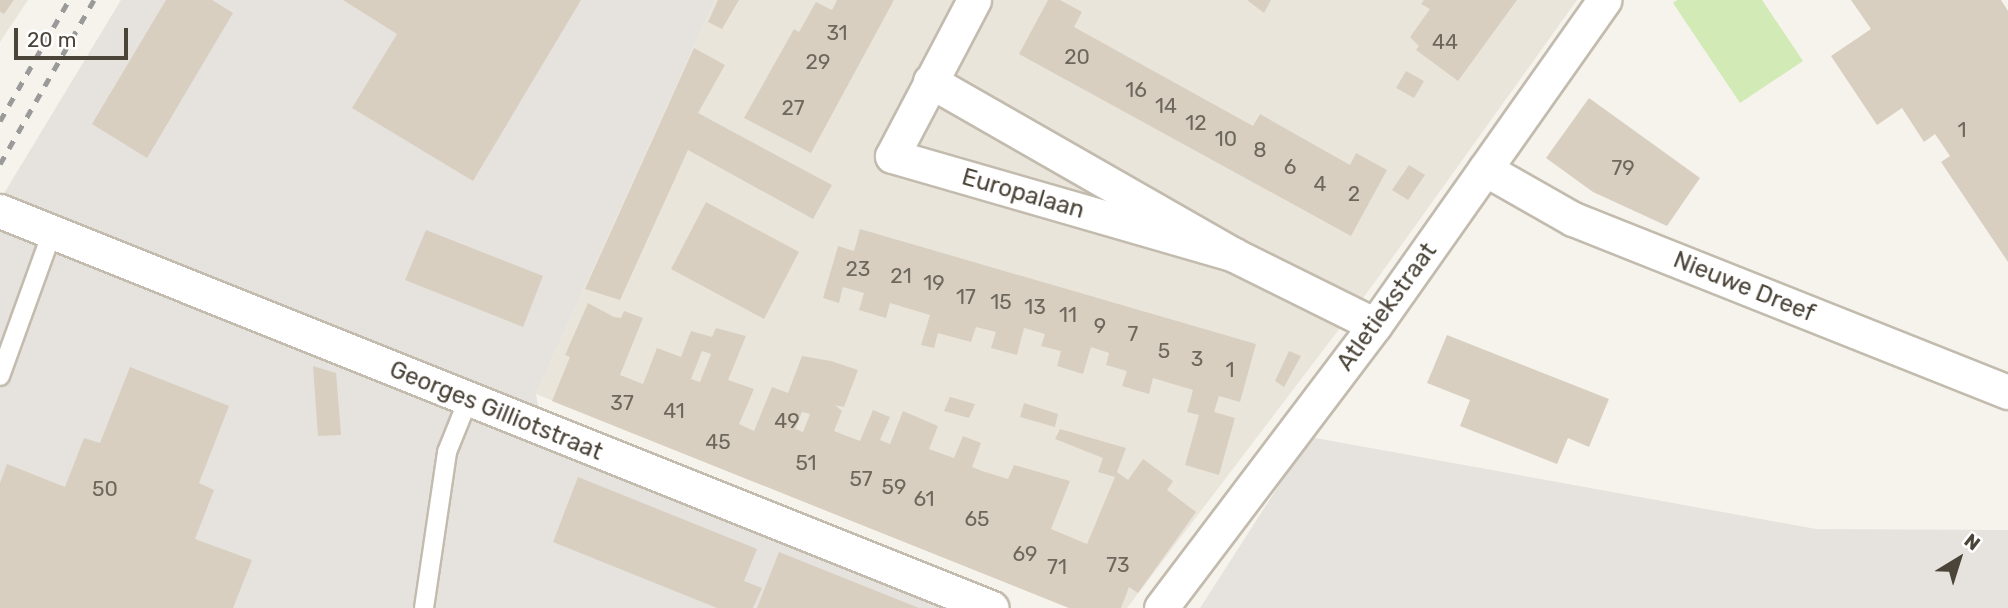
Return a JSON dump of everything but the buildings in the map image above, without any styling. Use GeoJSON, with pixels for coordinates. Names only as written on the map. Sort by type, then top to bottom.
{"type":"FeatureCollection","features":[{"type":"Feature","properties":{"kind":"street","name":"Europalaan"},"geometry":{"type":"LineString","coordinates":[[974,0],[892,156],[1234,255]]}},
{"type":"Feature","properties":{"kind":"street","name":"Atletiekstraat"},"geometry":{"type":"LineString","coordinates":[[1161,608],[1375,325],[1604,0]]}},
{"type":"Feature","properties":{"kind":"street","name":"Europalaan"},"geometry":{"type":"LineString","coordinates":[[930,81],[1234,255],[1375,325]]}},
{"type":"Feature","properties":{"kind":"street","name":"Nieuwe Dreef"},"geometry":{"type":"LineString","coordinates":[[1485,169],[1573,219],[2008,391]]}},
{"type":"Feature","properties":{"kind":"street","name":"Georges Gilliotstraat"},"geometry":{"type":"LineString","coordinates":[[0,212],[975,605]]}},
{"type":"Feature","properties":{"kind":"lane"},"geometry":{"type":"LineString","coordinates":[[0,376],[52,232]]}},
{"type":"Feature","properties":{"kind":"lane"},"geometry":{"type":"LineString","coordinates":[[424,608],[447,452],[467,400]]}},
{"type":"Feature","properties":{"kind":"shaded area"},"geometry":{"type":"Polygon","coordinates":[[[0,0],[28,0],[0,42],[0,0]]]}},
{"type":"Feature","properties":{"kind":"shaded area"},"geometry":{"type":"Polygon","coordinates":[[[121,0],[715,0],[536,394],[544,442],[948,608],[0,608],[0,200],[121,0]]]}},
{"type":"Feature","properties":{"kind":"shaded area"},"geometry":{"type":"Polygon","coordinates":[[[715,0],[1577,0],[1372,286],[1127,608],[1069,608],[536,394],[715,0]]]}},
{"type":"Feature","properties":{"kind":"shaded area"},"geometry":{"type":"Polygon","coordinates":[[[1310,437],[1816,529],[2008,530],[2008,608],[1200,608],[1310,437]]]}},
{"type":"Feature","properties":{"kind":"green space"},"geometry":{"type":"Polygon","coordinates":[[[1677,0],[1762,0],[1803,61],[1740,103],[1673,3],[1677,0]]]}},
{"type":"Feature","properties":{"kind":"railway"},"geometry":{"type":"LineString","coordinates":[[0,121],[69,0]]}},
{"type":"Feature","properties":{"kind":"railway"},"geometry":{"type":"LineString","coordinates":[[0,164],[94,0]]}}]}
